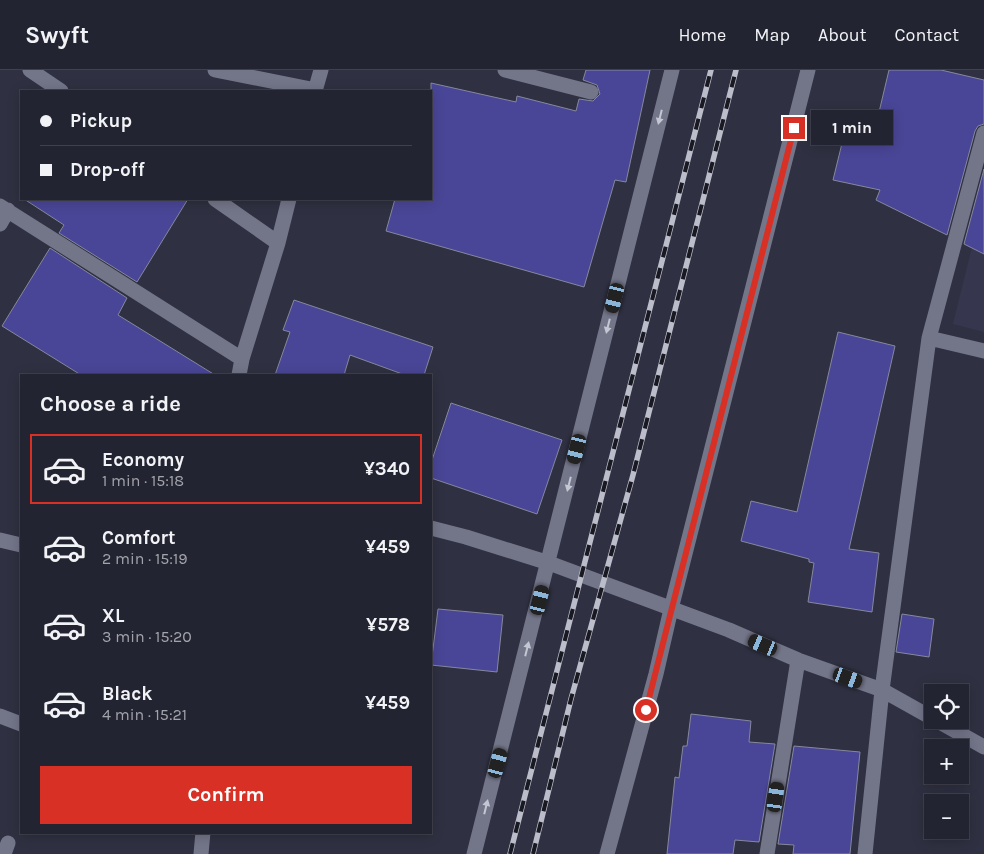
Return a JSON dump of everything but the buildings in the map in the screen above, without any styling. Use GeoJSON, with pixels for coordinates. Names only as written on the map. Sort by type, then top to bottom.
{"type":"FeatureCollection","features":[{"type":"Feature","properties":{"kind":"street"},"geometry":{"type":"LineString","coordinates":[[30,70],[60,90]]}},
{"type":"Feature","properties":{"kind":"street"},"geometry":{"type":"LineString","coordinates":[[215,70],[316,90],[321,70]]}},
{"type":"Feature","properties":{"kind":"street"},"geometry":{"type":"LineString","coordinates":[[506,70],[591,92]]}},
{"type":"Feature","properties":{"kind":"street"},"geometry":{"type":"LineString","coordinates":[[474,854],[672,70]]}},
{"type":"Feature","properties":{"kind":"street"},"geometry":{"type":"LineString","coordinates":[[607,854],[656,674],[808,70]]}},
{"type":"Feature","properties":{"kind":"street"},"geometry":{"type":"LineString","coordinates":[[865,854],[882,690],[929,338],[984,133]]}},
{"type":"Feature","properties":{"kind":"street"},"geometry":{"type":"LineString","coordinates":[[216,200],[278,243]]}},
{"type":"Feature","properties":{"kind":"street"},"geometry":{"type":"LineString","coordinates":[[239,374],[289,200]]}},
{"type":"Feature","properties":{"kind":"street"},"geometry":{"type":"LineString","coordinates":[[0,224],[4,208],[242,359]]}},
{"type":"Feature","properties":{"kind":"street"},"geometry":{"type":"LineString","coordinates":[[929,338],[984,351]]}},
{"type":"Feature","properties":{"kind":"street"},"geometry":{"type":"LineString","coordinates":[[432,528],[466,536],[549,563],[798,660],[882,690],[924,713]]}},
{"type":"Feature","properties":{"kind":"street"},"geometry":{"type":"LineString","coordinates":[[0,540],[20,545]]}},
{"type":"Feature","properties":{"kind":"street"},"geometry":{"type":"LineString","coordinates":[[767,854],[798,660]]}},
{"type":"Feature","properties":{"kind":"street"},"geometry":{"type":"LineString","coordinates":[[0,716],[20,724]]}},
{"type":"Feature","properties":{"kind":"street"},"geometry":{"type":"LineString","coordinates":[[952,729],[984,747]]}},
{"type":"Feature","properties":{"kind":"street"},"geometry":{"type":"LineString","coordinates":[[201,854],[203,834]]}},
{"type":"Feature","properties":{"kind":"shaded area"},"geometry":{"type":"Polygon","coordinates":[[[984,199],[984,332],[953,324],[984,199]]]}},
{"type":"Feature","properties":{"kind":"railway"},"geometry":{"type":"LineString","coordinates":[[510,854],[711,70]]}},
{"type":"Feature","properties":{"kind":"railway"},"geometry":{"type":"LineString","coordinates":[[533,854],[571,699],[633,475],[736,70]]}},
{"type":"Feature","properties":{"kind":"route"},"geometry":{"type":"LineString","coordinates":[[646,710],[794,128]]}}]}
